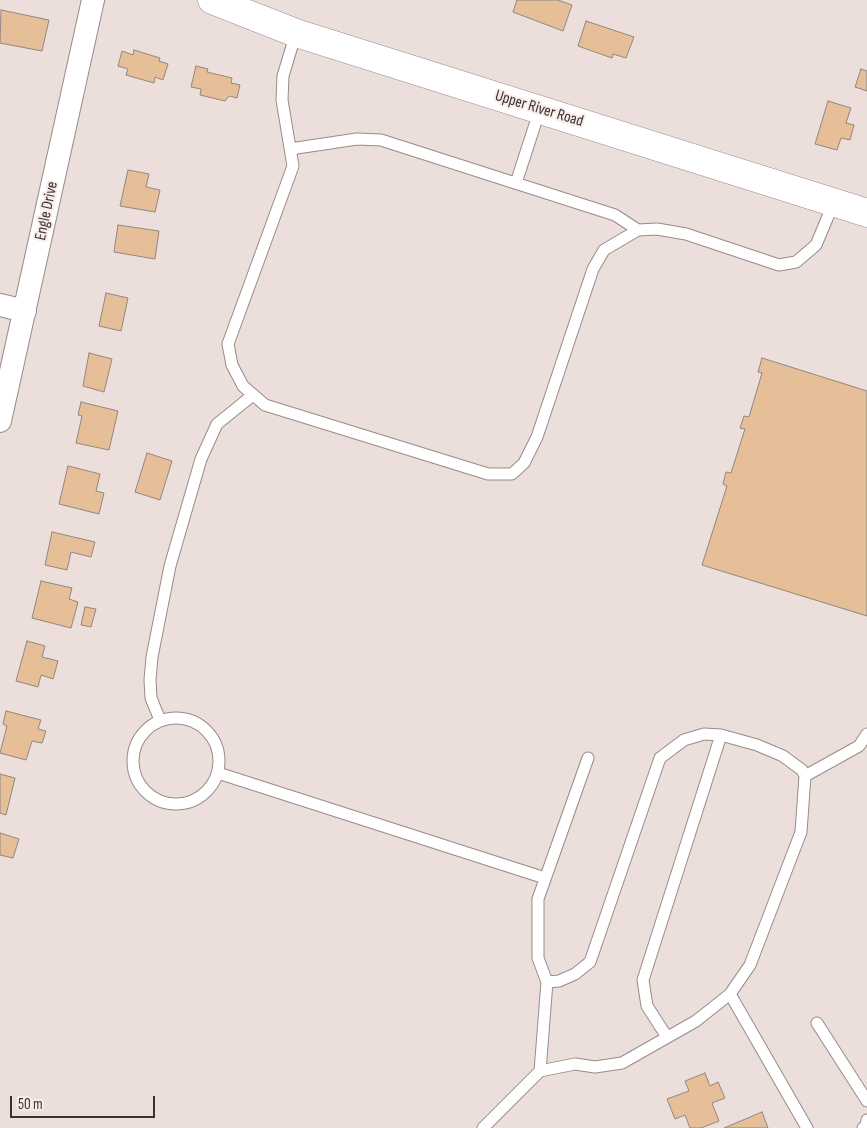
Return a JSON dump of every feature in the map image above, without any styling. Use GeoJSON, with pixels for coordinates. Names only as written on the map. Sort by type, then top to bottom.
{"type":"FeatureCollection","features":[{"type":"Feature","properties":{"kind":"street","name":"Engle Drive"},"geometry":{"type":"LineString","coordinates":[[0,421],[93,0]]}},
{"type":"Feature","properties":{"kind":"street","name":"Upper River Road"},"geometry":{"type":"LineString","coordinates":[[212,0],[296,33],[867,213]]}},
{"type":"Feature","properties":{"kind":"street"},"geometry":{"type":"LineString","coordinates":[[0,305],[25,311]]}},
{"type":"Feature","properties":{"kind":"lane"},"geometry":{"type":"LineString","coordinates":[[296,33],[283,76],[282,100],[293,166],[228,344],[232,365],[243,386],[264,405],[488,474],[512,474],[524,463],[537,437],[593,269],[604,250],[638,230],[657,229],[686,234],[779,265],[796,262],[816,245],[834,202]]}},
{"type":"Feature","properties":{"kind":"lane"},"geometry":{"type":"LineString","coordinates":[[516,183],[540,109]]}},
{"type":"Feature","properties":{"kind":"lane"},"geometry":{"type":"LineString","coordinates":[[290,150],[357,139],[380,140],[616,215],[638,230]]}},
{"type":"Feature","properties":{"kind":"lane"},"geometry":{"type":"LineString","coordinates":[[160,720],[151,698],[150,680],[152,657],[170,566],[201,459],[217,424],[253,395]]}},
{"type":"Feature","properties":{"kind":"lane"},"geometry":{"type":"LineString","coordinates":[[187,719],[200,724],[210,734],[217,746],[220,759],[218,773],[212,786],[201,796],[188,803],[166,803],[147,794],[138,782],[133,768],[133,754],[138,740],[147,728],[160,720],[187,719]]}},
{"type":"Feature","properties":{"kind":"lane"},"geometry":{"type":"LineString","coordinates":[[483,1128],[540,1071],[575,1064],[595,1067],[622,1063],[696,1021],[730,994],[750,965],[801,832],[805,776],[802,770],[783,756],[757,744],[722,735],[704,734],[684,740],[660,758],[590,962],[575,974],[559,981],[547,982]]}},
{"type":"Feature","properties":{"kind":"lane"},"geometry":{"type":"LineString","coordinates":[[805,776],[859,746],[867,734]]}},
{"type":"Feature","properties":{"kind":"lane"},"geometry":{"type":"LineString","coordinates":[[667,1037],[647,1006],[643,980],[722,735]]}},
{"type":"Feature","properties":{"kind":"lane"},"geometry":{"type":"LineString","coordinates":[[540,1071],[547,982],[538,958],[538,898],[588,758]]}},
{"type":"Feature","properties":{"kind":"lane"},"geometry":{"type":"LineString","coordinates":[[218,773],[545,878]]}},
{"type":"Feature","properties":{"kind":"lane"},"geometry":{"type":"LineString","coordinates":[[730,994],[807,1128]]}},
{"type":"Feature","properties":{"kind":"lane"},"geometry":{"type":"LineString","coordinates":[[817,1023],[867,1101]]}},
{"type":"Feature","properties":{"kind":"lane"},"geometry":{"type":"LineString","coordinates":[[863,1128],[866,1126],[867,1120]]}},
{"type":"Feature","properties":{"kind":"building"},"geometry":{"type":"Polygon","coordinates":[[[517,0],[558,0],[572,5],[563,31],[513,12],[517,0]]]}},
{"type":"Feature","properties":{"kind":"building"},"geometry":{"type":"Polygon","coordinates":[[[1,10],[49,20],[42,51],[0,43],[1,10]]]}},
{"type":"Feature","properties":{"kind":"building"},"geometry":{"type":"Polygon","coordinates":[[[586,21],[634,37],[626,58],[613,54],[612,58],[578,46],[586,21]]]}},
{"type":"Feature","properties":{"kind":"building"},"geometry":{"type":"Polygon","coordinates":[[[134,50],[160,58],[159,61],[168,64],[163,80],[155,77],[154,83],[126,75],[128,69],[118,66],[122,51],[133,55],[134,50]]]}},
{"type":"Feature","properties":{"kind":"building"},"geometry":{"type":"Polygon","coordinates":[[[196,66],[208,69],[207,72],[232,78],[231,83],[240,85],[237,98],[229,96],[225,101],[200,95],[201,89],[191,87],[196,66]]]}},
{"type":"Feature","properties":{"kind":"building"},"geometry":{"type":"Polygon","coordinates":[[[861,69],[867,71],[867,91],[855,87],[861,69]]]}},
{"type":"Feature","properties":{"kind":"building"},"geometry":{"type":"Polygon","coordinates":[[[828,101],[851,108],[846,123],[854,125],[850,140],[841,138],[837,150],[815,144],[828,101]]]}},
{"type":"Feature","properties":{"kind":"building"},"geometry":{"type":"Polygon","coordinates":[[[128,170],[149,174],[146,187],[160,190],[155,212],[120,206],[128,170]]]}},
{"type":"Feature","properties":{"kind":"building"},"geometry":{"type":"Polygon","coordinates":[[[118,225],[159,231],[155,259],[114,252],[118,225]]]}},
{"type":"Feature","properties":{"kind":"building"},"geometry":{"type":"Polygon","coordinates":[[[106,293],[128,298],[121,331],[99,326],[106,293]]]}},
{"type":"Feature","properties":{"kind":"building"},"geometry":{"type":"Polygon","coordinates":[[[89,353],[112,359],[104,392],[83,386],[89,353]]]}},
{"type":"Feature","properties":{"kind":"building"},"geometry":{"type":"Polygon","coordinates":[[[762,358],[867,391],[867,616],[702,565],[727,486],[723,484],[726,472],[731,473],[745,429],[740,428],[744,416],[749,417],[762,373],[758,372],[762,358]]]}},
{"type":"Feature","properties":{"kind":"building"},"geometry":{"type":"Polygon","coordinates":[[[81,402],[118,411],[109,450],[76,443],[82,416],[78,415],[81,402]]]}},
{"type":"Feature","properties":{"kind":"building"},"geometry":{"type":"Polygon","coordinates":[[[147,453],[172,461],[160,500],[135,492],[147,453]]]}},
{"type":"Feature","properties":{"kind":"building"},"geometry":{"type":"Polygon","coordinates":[[[68,466],[100,474],[96,491],[104,493],[99,514],[59,504],[68,466]]]}},
{"type":"Feature","properties":{"kind":"building"},"geometry":{"type":"Polygon","coordinates":[[[52,532],[95,542],[91,557],[71,552],[67,570],[45,565],[52,532]]]}},
{"type":"Feature","properties":{"kind":"building"},"geometry":{"type":"Polygon","coordinates":[[[41,581],[72,588],[69,599],[78,602],[71,628],[32,618],[41,581]]]}},
{"type":"Feature","properties":{"kind":"building"},"geometry":{"type":"Polygon","coordinates":[[[85,607],[96,609],[91,627],[81,625],[85,607]]]}},
{"type":"Feature","properties":{"kind":"building"},"geometry":{"type":"Polygon","coordinates":[[[27,641],[45,646],[42,657],[58,661],[53,679],[41,675],[38,687],[16,681],[27,641]]]}},
{"type":"Feature","properties":{"kind":"building"},"geometry":{"type":"Polygon","coordinates":[[[6,711],[41,720],[38,729],[46,731],[42,743],[32,741],[26,760],[0,753],[7,726],[3,724],[6,711]]]}},
{"type":"Feature","properties":{"kind":"building"},"geometry":{"type":"Polygon","coordinates":[[[0,774],[15,778],[6,815],[0,813],[0,774]]]}},
{"type":"Feature","properties":{"kind":"building"},"geometry":{"type":"Polygon","coordinates":[[[0,833],[19,839],[13,858],[0,855],[0,833]]]}},
{"type":"Feature","properties":{"kind":"building"},"geometry":{"type":"Polygon","coordinates":[[[705,1073],[710,1086],[718,1082],[725,1098],[712,1103],[719,1121],[701,1128],[690,1128],[685,1115],[675,1119],[667,1099],[689,1091],[685,1081],[705,1073]]]}},
{"type":"Feature","properties":{"kind":"building"},"geometry":{"type":"Polygon","coordinates":[[[762,1112],[768,1128],[724,1128],[762,1112]]]}}]}
